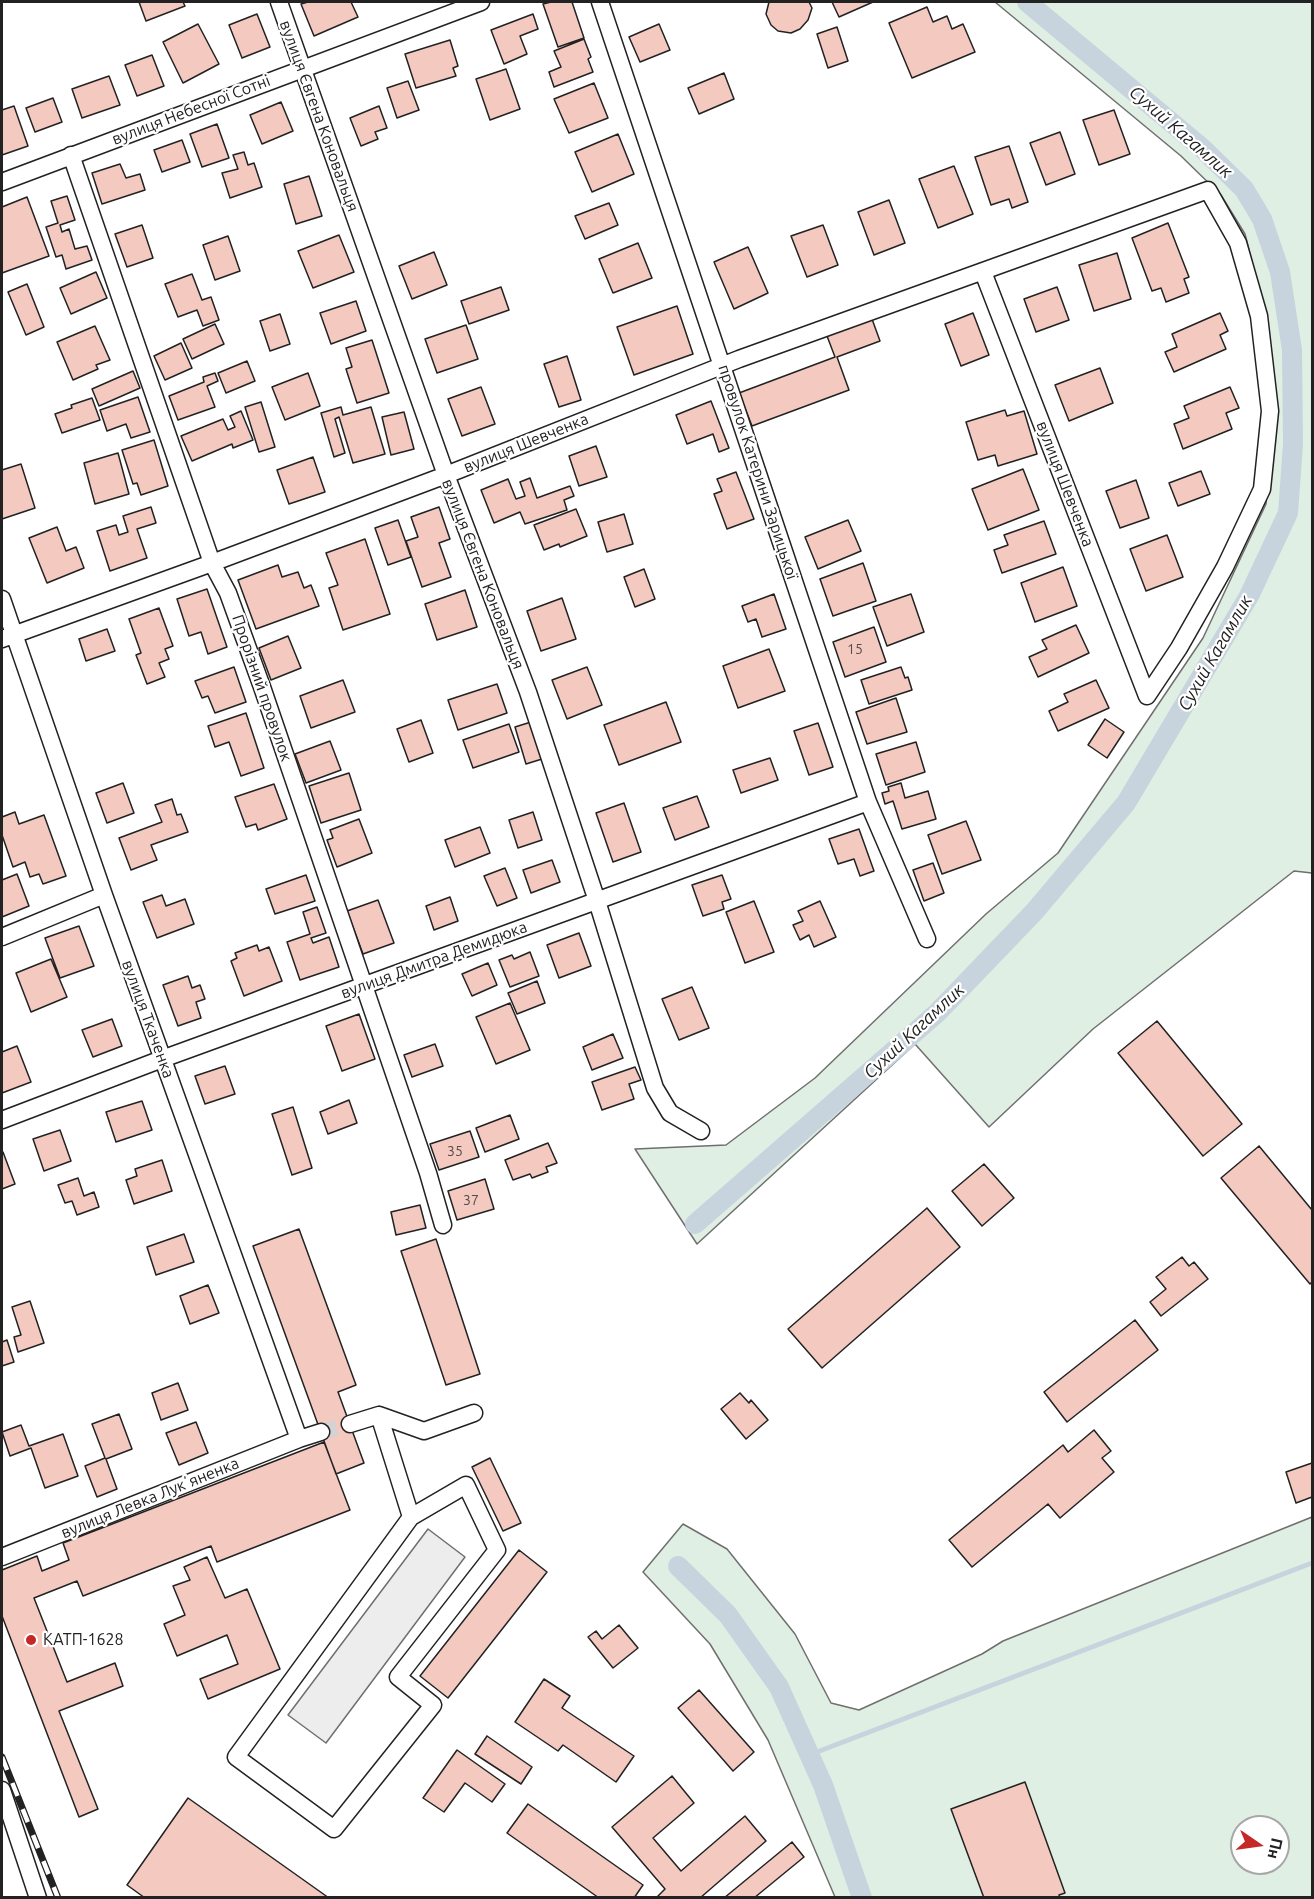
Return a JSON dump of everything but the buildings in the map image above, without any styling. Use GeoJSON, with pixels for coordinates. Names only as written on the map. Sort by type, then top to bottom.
{"type":"FeatureCollection","features":[{"type":"Feature","properties":{"kind":"street","name":"вулиця Євгена Коновальця"},"geometry":{"type":"LineString","coordinates":[[279,2],[446,475],[528,692],[597,901],[655,1088],[670,1113],[701,1131]]}},
{"type":"Feature","properties":{"kind":"street","name":"вулиця Небесної Сотні"},"geometry":{"type":"LineString","coordinates":[[2,182],[481,2]]}},
{"type":"Feature","properties":{"kind":"street","name":"провулок Катерини Зарицької"},"geometry":{"type":"LineString","coordinates":[[600,2],[868,802],[927,939]]}},
{"type":"Feature","properties":{"kind":"street","name":"Прорізний провулок"},"geometry":{"type":"LineString","coordinates":[[71,155],[212,563],[228,593],[258,676],[428,1173],[443,1225]]}},
{"type":"Feature","properties":{"kind":"street","name":"вулиця Шевченка"},"geometry":{"type":"LineString","coordinates":[[8,637],[446,475],[723,365],[1208,190],[1238,243],[1259,316],[1270,411],[1262,489],[1225,567],[1179,648],[1147,696],[983,272]]}},
{"type":"Feature","properties":{"kind":"street","name":"вулиця Ткаченка"},"geometry":{"type":"LineString","coordinates":[[2,599],[8,637],[104,895],[299,1438]]}},
{"type":"Feature","properties":{"kind":"street","name":"вулиця Дмитра Демидюка"},"geometry":{"type":"LineString","coordinates":[[2,1120],[162,1059],[868,802]]}},
{"type":"Feature","properties":{"kind":"street"},"geometry":{"type":"LineString","coordinates":[[2,937],[104,895]]}},
{"type":"Feature","properties":{"kind":"street"},"geometry":{"type":"LineString","coordinates":[[350,1424],[379,1415],[424,1431],[474,1413]]}},
{"type":"Feature","properties":{"kind":"street"},"geometry":{"type":"LineString","coordinates":[[379,1415],[411,1517]]}},
{"type":"Feature","properties":{"kind":"street","name":"вулиця Левка Лукʼяненка"},"geometry":{"type":"LineString","coordinates":[[2,1557],[299,1438],[321,1432]]}},
{"type":"Feature","properties":{"kind":"street"},"geometry":{"type":"LineString","coordinates":[[466,1485],[497,1550],[398,1677],[433,1705],[334,1829],[236,1757],[411,1517],[466,1485]]}},
{"type":"Feature","properties":{"kind":"street"},"geometry":{"type":"LineString","coordinates":[[2,1790],[38,1898]]}},
{"type":"Feature","properties":{"kind":"green space"},"geometry":{"type":"Polygon","coordinates":[[[995,2],[1312,2],[1312,873],[1294,871],[1093,1029],[989,1127],[915,1044],[697,1244],[635,1149],[726,1145],[815,1078],[986,914],[1058,853],[1203,638],[1266,504],[1274,398],[1260,294],[1245,234],[1221,195],[1181,156],[995,2]]]}},
{"type":"Feature","properties":{"kind":"green space"},"geometry":{"type":"Polygon","coordinates":[[[1312,1517],[1312,1897],[835,1897],[768,1740],[710,1644],[643,1572],[683,1524],[727,1549],[795,1634],[831,1703],[859,1710],[982,1654],[1003,1641],[1312,1517]]]}},
{"type":"Feature","properties":{"kind":"shaded area"},"geometry":{"type":"Polygon","coordinates":[[[428,1529],[465,1557],[326,1743],[288,1715],[428,1529]]]}},
{"type":"Feature","properties":{"kind":"waterway","name":"Сухий Кагамлик"},"geometry":{"type":"LineString","coordinates":[[695,1224],[937,1013],[1034,912],[1126,803],[1249,596],[1288,513],[1293,444],[1292,350],[1280,272],[1262,219],[1244,189],[1202,148],[1027,2]]}},
{"type":"Feature","properties":{"kind":"waterway"},"geometry":{"type":"LineString","coordinates":[[809,1755],[1312,1563]]}},
{"type":"Feature","properties":{"kind":"waterway"},"geometry":{"type":"LineString","coordinates":[[678,1566],[728,1615],[779,1687],[823,1785],[862,1898]]}},
{"type":"Feature","properties":{"kind":"tunnel"},"geometry":{"type":"LineString","coordinates":[[321,1432],[350,1424]]}},
{"type":"Feature","properties":{"kind":"railway"},"geometry":{"type":"LineString","coordinates":[[2,1757],[58,1898]]}},
{"type":"Feature","properties":{"kind":"place","name":"КАТП-1628"},"geometry":{"type":"Point","coordinates":[31,1640]}}]}
